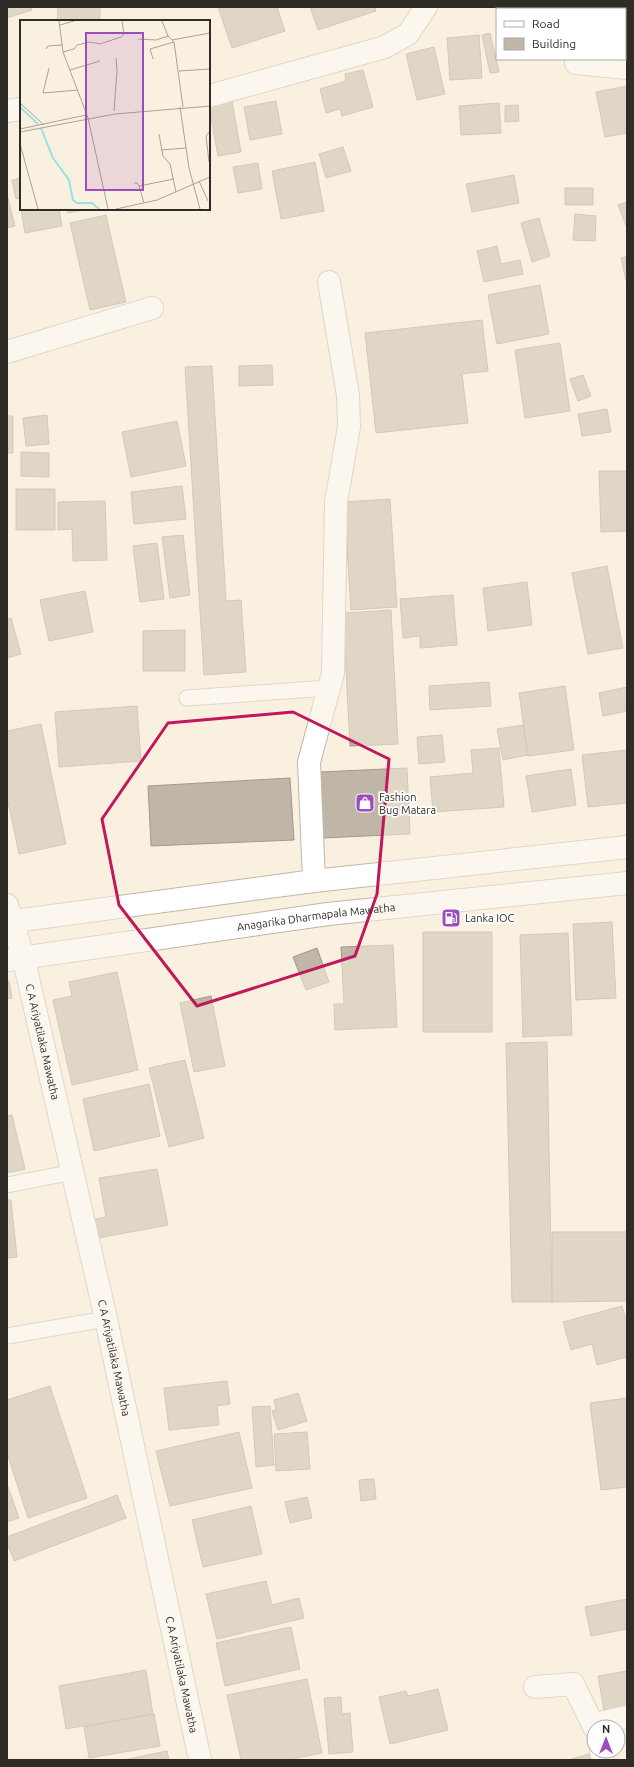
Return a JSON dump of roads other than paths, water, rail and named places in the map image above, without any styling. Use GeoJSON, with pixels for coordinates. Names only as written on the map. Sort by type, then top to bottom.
{"type":"FeatureCollection","features":[{"type":"Feature","properties":{"kind":"main road"},"geometry":{"type":"LineString","coordinates":[[210,96],[385,47],[408,34],[426,7]]}},
{"type":"Feature","properties":{"kind":"main road"},"geometry":{"type":"LineString","coordinates":[[576,63],[627,68]]}},
{"type":"Feature","properties":{"kind":"main road"},"geometry":{"type":"LineString","coordinates":[[7,111],[20,109]]}},
{"type":"Feature","properties":{"kind":"main road"},"geometry":{"type":"LineString","coordinates":[[314,881],[309,762],[333,673],[336,502],[349,427],[348,395],[330,282]]}},
{"type":"Feature","properties":{"kind":"main road"},"geometry":{"type":"LineString","coordinates":[[7,352],[152,308]]}},
{"type":"Feature","properties":{"kind":"main road"},"geometry":{"type":"LineString","coordinates":[[9,916],[627,847]]}},
{"type":"Feature","properties":{"kind":"main road","name":"Anagarika Dharmapala Mawatha"},"geometry":{"type":"LineString","coordinates":[[15,958],[328,914],[627,883]]}},
{"type":"Feature","properties":{"kind":"main road","name":"C A Ariyatilaka Mawatha"},"geometry":{"type":"LineString","coordinates":[[9,916],[15,958],[72,1172],[106,1319],[200,1760]]}},
{"type":"Feature","properties":{"kind":"main road"},"geometry":{"type":"LineString","coordinates":[[535,1686],[573,1684],[591,1719]]}},
{"type":"Feature","properties":{"kind":"lane"},"geometry":{"type":"LineString","coordinates":[[188,698],[328,688]]}},
{"type":"Feature","properties":{"kind":"lane"},"geometry":{"type":"LineString","coordinates":[[7,1185],[72,1172]]}},
{"type":"Feature","properties":{"kind":"lane"},"geometry":{"type":"LineString","coordinates":[[7,1336],[106,1319]]}},
{"type":"Feature","properties":{"kind":"place","name":"Fashion Bug Matara"},"geometry":{"type":"Point","coordinates":[365,803]}},
{"type":"Feature","properties":{"kind":"place","name":"Lanka IOC"},"geometry":{"type":"Point","coordinates":[451,918]}}]}
